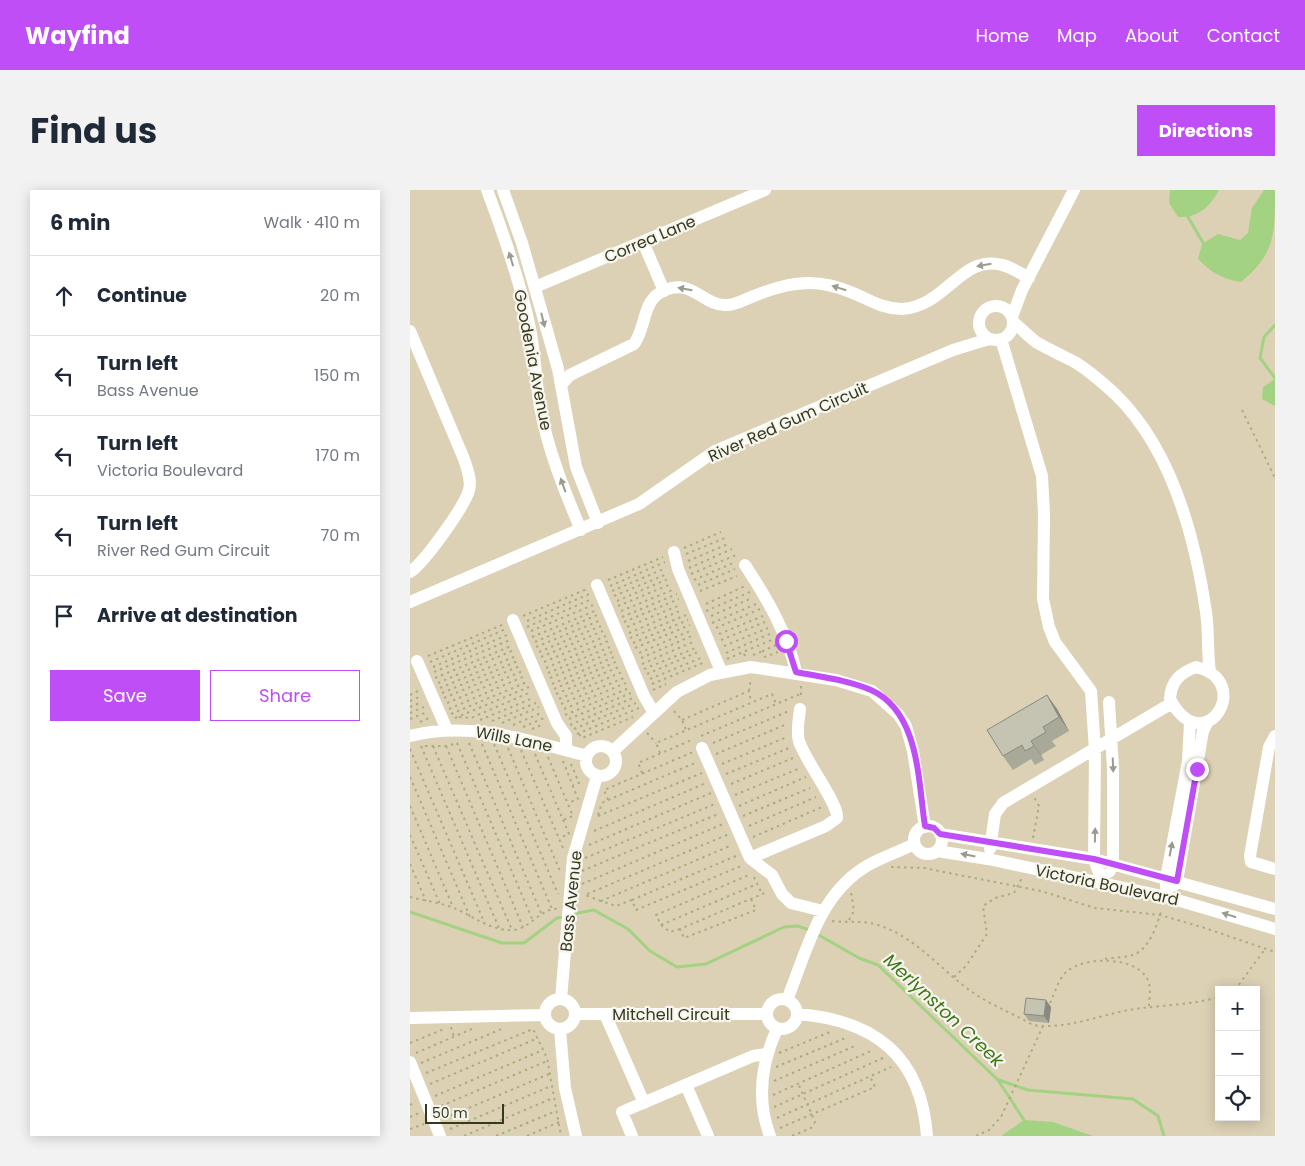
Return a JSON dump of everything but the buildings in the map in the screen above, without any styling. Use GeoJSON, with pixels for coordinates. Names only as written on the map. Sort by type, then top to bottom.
{"type":"FeatureCollection","features":[{"type":"Feature","properties":{"kind":"lane","name":"Goodenia Avenue"},"geometry":{"type":"LineString","coordinates":[[487,190],[508,247],[526,309],[533,343],[541,408],[549,445],[581,530]]}},
{"type":"Feature","properties":{"kind":"lane","name":"Goodenia Avenue"},"geometry":{"type":"LineString","coordinates":[[503,190],[535,287],[561,385],[576,467],[598,522]]}},
{"type":"Feature","properties":{"kind":"lane","name":"Correa Lane"},"geometry":{"type":"LineString","coordinates":[[535,287],[765,190]]}},
{"type":"Feature","properties":{"kind":"lane"},"geometry":{"type":"LineString","coordinates":[[999,338],[1013,328],[1013,319],[1022,290],[1030,278],[1074,190]]}},
{"type":"Feature","properties":{"kind":"lane"},"geometry":{"type":"LineString","coordinates":[[644,242],[664,290]]}},
{"type":"Feature","properties":{"kind":"lane"},"geometry":{"type":"LineString","coordinates":[[561,385],[570,375],[634,344],[640,332],[646,309],[657,295],[664,290],[688,289],[725,306],[780,286],[812,283],[845,290],[883,307],[903,308],[929,302],[962,274],[986,264],[1002,265],[1030,278]]}},
{"type":"Feature","properties":{"kind":"lane"},"geometry":{"type":"LineString","coordinates":[[1022,290],[1001,306],[991,306],[982,312],[979,327],[999,338],[1042,476],[1044,514],[1043,598],[1049,627],[1055,642],[1091,691],[1095,750],[1094,859],[1102,882]]}},
{"type":"Feature","properties":{"kind":"lane"},"geometry":{"type":"LineString","coordinates":[[1001,306],[1013,319]]}},
{"type":"Feature","properties":{"kind":"lane","name":"River Red Gum Circuit"},"geometry":{"type":"LineString","coordinates":[[1013,319],[1035,341],[1076,363],[1115,394],[1138,420],[1164,461],[1186,522],[1196,560],[1206,613],[1207,651],[1210,672]]}},
{"type":"Feature","properties":{"kind":"lane","name":"River Red Gum Circuit"},"geometry":{"type":"LineString","coordinates":[[953,350],[979,327]]}},
{"type":"Feature","properties":{"kind":"lane"},"geometry":{"type":"LineString","coordinates":[[410,330],[464,459],[470,479],[470,489],[464,502],[427,556],[410,572]]}},
{"type":"Feature","properties":{"kind":"lane","name":"River Red Gum Circuit"},"geometry":{"type":"LineString","coordinates":[[410,602],[581,530],[654,495],[715,451],[953,350],[999,338],[1035,341]]}},
{"type":"Feature","properties":{"kind":"lane"},"geometry":{"type":"LineString","coordinates":[[767,605],[798,673]]}},
{"type":"Feature","properties":{"kind":"lane"},"geometry":{"type":"LineString","coordinates":[[695,609],[751,667],[836,680],[872,691],[898,714],[908,731],[913,750],[925,826]]}},
{"type":"Feature","properties":{"kind":"lane"},"geometry":{"type":"LineString","coordinates":[[624,647],[666,702],[694,681],[695,609]]}},
{"type":"Feature","properties":{"kind":"lane"},"geometry":{"type":"LineString","coordinates":[[613,751],[624,647]]}},
{"type":"Feature","properties":{"kind":"lane"},"geometry":{"type":"LineString","coordinates":[[1207,651],[1196,667],[1180,674],[1171,690],[1172,703],[1179,715],[1190,722],[1208,721]]}},
{"type":"Feature","properties":{"kind":"lane"},"geometry":{"type":"LineString","coordinates":[[1167,897],[1203,731],[1208,721],[1219,713],[1224,705],[1222,689],[1210,672],[1196,667]]}},
{"type":"Feature","properties":{"kind":"lane","name":"Wills Lane"},"geometry":{"type":"LineString","coordinates":[[410,736],[432,695],[491,732],[543,690],[587,756]]}},
{"type":"Feature","properties":{"kind":"lane"},"geometry":{"type":"LineString","coordinates":[[1102,882],[1114,865],[1112,741],[1109,702]]}},
{"type":"Feature","properties":{"kind":"lane"},"geometry":{"type":"LineString","coordinates":[[988,859],[997,810],[1004,803],[1112,741],[1172,703]]}},
{"type":"Feature","properties":{"kind":"lane"},"geometry":{"type":"LineString","coordinates":[[733,819],[835,821],[837,815],[813,768],[800,709]]}},
{"type":"Feature","properties":{"kind":"lane"},"geometry":{"type":"LineString","coordinates":[[1092,718],[1110,717]]}},
{"type":"Feature","properties":{"kind":"lane"},"geometry":{"type":"LineString","coordinates":[[1171,879],[1188,761],[1190,722]]}},
{"type":"Feature","properties":{"kind":"lane"},"geometry":{"type":"LineString","coordinates":[[1275,736],[1269,747],[1250,856],[1251,862],[1256,865],[1275,869]]}},
{"type":"Feature","properties":{"kind":"lane"},"geometry":{"type":"LineString","coordinates":[[598,746],[609,747],[617,760],[614,769],[607,775],[597,776],[586,766],[587,756],[593,748],[598,746]]}},
{"type":"Feature","properties":{"kind":"lane"},"geometry":{"type":"LineString","coordinates":[[702,748],[733,819],[772,875],[778,887],[791,903],[822,914]]}},
{"type":"Feature","properties":{"kind":"lane","name":"Bass Avenue"},"geometry":{"type":"LineString","coordinates":[[561,999],[573,858],[597,776]]}},
{"type":"Feature","properties":{"kind":"lane"},"geometry":{"type":"LineString","coordinates":[[925,826],[934,828],[940,834],[941,843],[937,851],[923,854],[914,844],[917,831],[925,826]]}},
{"type":"Feature","properties":{"kind":"lane","name":"Victoria Boulevard"},"geometry":{"type":"LineString","coordinates":[[940,834],[1094,859],[1275,909]]}},
{"type":"Feature","properties":{"kind":"lane"},"geometry":{"type":"LineString","coordinates":[[787,1000],[822,914],[847,881],[878,860],[914,844]]}},
{"type":"Feature","properties":{"kind":"lane","name":"Victoria Boulevard"},"geometry":{"type":"LineString","coordinates":[[937,851],[988,859],[1102,882],[1167,897],[1275,929]]}},
{"type":"Feature","properties":{"kind":"lane"},"geometry":{"type":"LineString","coordinates":[[561,999],[573,1005],[576,1014],[569,1027],[560,1030],[548,1023],[545,1014],[548,1005],[561,999]]}},
{"type":"Feature","properties":{"kind":"lane"},"geometry":{"type":"LineString","coordinates":[[787,1000],[794,1005],[797,1014],[791,1026],[777,1029],[769,1023],[766,1014],[773,1002],[787,1000]]}},
{"type":"Feature","properties":{"kind":"lane"},"geometry":{"type":"LineString","coordinates":[[410,1018],[545,1014]]}},
{"type":"Feature","properties":{"kind":"lane","name":"Mitchell Circuit"},"geometry":{"type":"LineString","coordinates":[[576,1014],[766,1014]]}},
{"type":"Feature","properties":{"kind":"lane"},"geometry":{"type":"LineString","coordinates":[[605,1014],[644,1103]]}},
{"type":"Feature","properties":{"kind":"lane"},"geometry":{"type":"LineString","coordinates":[[797,1014],[820,1016],[850,1023],[903,1062],[919,1092],[926,1113],[927,1136]]}},
{"type":"Feature","properties":{"kind":"lane"},"geometry":{"type":"LineString","coordinates":[[766,1121],[762,1073],[766,1056],[777,1029]]}},
{"type":"Feature","properties":{"kind":"lane"},"geometry":{"type":"LineString","coordinates":[[560,1030],[568,1105],[576,1136]]}},
{"type":"Feature","properties":{"kind":"lane"},"geometry":{"type":"LineString","coordinates":[[632,1136],[622,1112],[752,1056],[766,1056]]}},
{"type":"Feature","properties":{"kind":"lane"},"geometry":{"type":"LineString","coordinates":[[686,1084],[708,1136]]}},
{"type":"Feature","properties":{"kind":"path"},"geometry":{"type":"LineString","coordinates":[[1242,410],[1275,478]]}},
{"type":"Feature","properties":{"kind":"path"},"geometry":{"type":"LineString","coordinates":[[432,695],[543,690],[695,609],[721,532]]}},
{"type":"Feature","properties":{"kind":"path"},"geometry":{"type":"LineString","coordinates":[[432,695],[543,690],[695,609],[725,538]]}},
{"type":"Feature","properties":{"kind":"path"},"geometry":{"type":"LineString","coordinates":[[410,720],[432,695],[543,690],[695,609],[728,544]]}},
{"type":"Feature","properties":{"kind":"path"},"geometry":{"type":"LineString","coordinates":[[410,707],[432,695],[543,690],[695,609],[732,549]]}},
{"type":"Feature","properties":{"kind":"path"},"geometry":{"type":"LineString","coordinates":[[410,695],[543,690],[695,609],[736,554]]}},
{"type":"Feature","properties":{"kind":"path"},"geometry":{"type":"LineString","coordinates":[[480,720],[543,690],[695,609],[767,605]]}},
{"type":"Feature","properties":{"kind":"path"},"geometry":{"type":"LineString","coordinates":[[432,695],[459,717],[489,722],[543,690],[695,609],[767,605]]}},
{"type":"Feature","properties":{"kind":"path"},"geometry":{"type":"LineString","coordinates":[[470,718],[543,690],[695,609],[767,605]]}},
{"type":"Feature","properties":{"kind":"path"},"geometry":{"type":"LineString","coordinates":[[459,717],[543,690],[695,609],[767,605]]}},
{"type":"Feature","properties":{"kind":"path"},"geometry":{"type":"LineString","coordinates":[[502,723],[543,690],[695,609],[767,605]]}},
{"type":"Feature","properties":{"kind":"path"},"geometry":{"type":"LineString","coordinates":[[513,724],[543,690],[695,609],[767,605]]}},
{"type":"Feature","properties":{"kind":"path"},"geometry":{"type":"LineString","coordinates":[[410,701],[432,695],[543,690],[695,609],[767,605]]}},
{"type":"Feature","properties":{"kind":"path"},"geometry":{"type":"LineString","coordinates":[[410,713],[432,695],[543,690],[695,609],[767,605]]}},
{"type":"Feature","properties":{"kind":"path"},"geometry":{"type":"LineString","coordinates":[[432,695],[543,690],[695,609],[767,605]]}},
{"type":"Feature","properties":{"kind":"path"},"geometry":{"type":"LineString","coordinates":[[432,695],[543,690],[695,609],[767,605]]}},
{"type":"Feature","properties":{"kind":"path"},"geometry":{"type":"LineString","coordinates":[[432,695],[543,690],[695,609],[767,605]]}},
{"type":"Feature","properties":{"kind":"path"},"geometry":{"type":"LineString","coordinates":[[432,695],[543,690],[695,609],[767,605]]}},
{"type":"Feature","properties":{"kind":"path"},"geometry":{"type":"LineString","coordinates":[[767,605],[765,657],[763,651],[767,605]]}},
{"type":"Feature","properties":{"kind":"path"},"geometry":{"type":"LineString","coordinates":[[744,652],[767,605]]}},
{"type":"Feature","properties":{"kind":"path"},"geometry":{"type":"LineString","coordinates":[[432,695],[543,690],[695,609]]}},
{"type":"Feature","properties":{"kind":"path"},"geometry":{"type":"LineString","coordinates":[[520,728],[543,690],[695,609]]}},
{"type":"Feature","properties":{"kind":"path"},"geometry":{"type":"LineString","coordinates":[[528,730],[543,690],[695,609]]}},
{"type":"Feature","properties":{"kind":"path"},"geometry":{"type":"LineString","coordinates":[[543,690],[695,609]]}},
{"type":"Feature","properties":{"kind":"path"},"geometry":{"type":"LineString","coordinates":[[695,609],[744,652],[746,658],[763,651]]}},
{"type":"Feature","properties":{"kind":"path"},"geometry":{"type":"LineString","coordinates":[[624,647],[666,684]]}},
{"type":"Feature","properties":{"kind":"path"},"geometry":{"type":"LineString","coordinates":[[543,690],[624,647]]}},
{"type":"Feature","properties":{"kind":"path"},"geometry":{"type":"LineString","coordinates":[[543,690],[624,647]]}},
{"type":"Feature","properties":{"kind":"path"},"geometry":{"type":"LineString","coordinates":[[543,690],[624,647]]}},
{"type":"Feature","properties":{"kind":"path"},"geometry":{"type":"LineString","coordinates":[[798,673],[801,694],[800,709],[797,708],[604,790],[608,800],[602,803],[582,872],[733,819],[813,768]]}},
{"type":"Feature","properties":{"kind":"path"},"geometry":{"type":"LineString","coordinates":[[543,690],[582,738],[637,715]]}},
{"type":"Feature","properties":{"kind":"path"},"geometry":{"type":"LineString","coordinates":[[543,690],[579,782],[573,785]]}},
{"type":"Feature","properties":{"kind":"path"},"geometry":{"type":"LineString","coordinates":[[543,690],[578,799],[568,803]]}},
{"type":"Feature","properties":{"kind":"path"},"geometry":{"type":"LineString","coordinates":[[682,720],[749,691],[751,703]]}},
{"type":"Feature","properties":{"kind":"path"},"geometry":{"type":"LineString","coordinates":[[660,754],[656,743],[686,730],[772,694],[776,704]]}},
{"type":"Feature","properties":{"kind":"path"},"geometry":{"type":"LineString","coordinates":[[642,774],[638,763],[801,694]]}},
{"type":"Feature","properties":{"kind":"path"},"geometry":{"type":"LineString","coordinates":[[417,723],[432,695]]}},
{"type":"Feature","properties":{"kind":"path"},"geometry":{"type":"LineString","coordinates":[[666,702],[682,720],[686,730]]}},
{"type":"Feature","properties":{"kind":"path"},"geometry":{"type":"LineString","coordinates":[[468,741],[542,915]]}},
{"type":"Feature","properties":{"kind":"path"},"geometry":{"type":"LineString","coordinates":[[472,741],[446,746],[410,748],[485,924]]}},
{"type":"Feature","properties":{"kind":"path"},"geometry":{"type":"LineString","coordinates":[[486,741],[480,741],[552,909]]}},
{"type":"Feature","properties":{"kind":"path"},"geometry":{"type":"LineString","coordinates":[[501,744],[492,742],[560,899]]}},
{"type":"Feature","properties":{"kind":"path"},"geometry":{"type":"LineString","coordinates":[[457,743],[532,921]]}},
{"type":"Feature","properties":{"kind":"path"},"geometry":{"type":"LineString","coordinates":[[421,746],[499,928]]}},
{"type":"Feature","properties":{"kind":"path"},"geometry":{"type":"LineString","coordinates":[[433,746],[512,930]]}},
{"type":"Feature","properties":{"kind":"path"},"geometry":{"type":"LineString","coordinates":[[446,746],[523,927]]}},
{"type":"Feature","properties":{"kind":"path"},"geometry":{"type":"LineString","coordinates":[[552,757],[507,746],[555,858],[561,877],[552,882]]}},
{"type":"Feature","properties":{"kind":"path"},"geometry":{"type":"LineString","coordinates":[[521,750],[565,854]]}},
{"type":"Feature","properties":{"kind":"path"},"geometry":{"type":"LineString","coordinates":[[535,754],[569,834],[558,838]]}},
{"type":"Feature","properties":{"kind":"path"},"geometry":{"type":"LineString","coordinates":[[548,756],[573,816],[563,820]]}},
{"type":"Feature","properties":{"kind":"path"},"geometry":{"type":"LineString","coordinates":[[601,901],[813,768]]}},
{"type":"Feature","properties":{"kind":"path"},"geometry":{"type":"LineString","coordinates":[[585,895],[733,819],[813,768]]}},
{"type":"Feature","properties":{"kind":"path"},"geometry":{"type":"LineString","coordinates":[[580,880],[585,895],[616,906],[632,900],[733,819],[813,768]]}},
{"type":"Feature","properties":{"kind":"path"},"geometry":{"type":"LineString","coordinates":[[581,885],[733,819],[813,768]]}},
{"type":"Feature","properties":{"kind":"path"},"geometry":{"type":"LineString","coordinates":[[632,900],[636,910],[733,819],[813,768]]}},
{"type":"Feature","properties":{"kind":"path"},"geometry":{"type":"LineString","coordinates":[[586,858],[733,819],[813,768]]}},
{"type":"Feature","properties":{"kind":"path"},"geometry":{"type":"LineString","coordinates":[[589,845],[733,819],[813,768]]}},
{"type":"Feature","properties":{"kind":"path"},"geometry":{"type":"LineString","coordinates":[[410,777],[470,917]]}},
{"type":"Feature","properties":{"kind":"path"},"geometry":{"type":"LineString","coordinates":[[1029,788],[1039,806],[1031,849]]}},
{"type":"Feature","properties":{"kind":"path"},"geometry":{"type":"LineString","coordinates":[[410,806],[454,908]]}},
{"type":"Feature","properties":{"kind":"path"},"geometry":{"type":"LineString","coordinates":[[598,816],[733,819]]}},
{"type":"Feature","properties":{"kind":"path"},"geometry":{"type":"LineString","coordinates":[[594,831],[733,819]]}},
{"type":"Feature","properties":{"kind":"path"},"geometry":{"type":"LineString","coordinates":[[410,835],[440,904]]}},
{"type":"Feature","properties":{"kind":"path"},"geometry":{"type":"LineString","coordinates":[[555,858],[560,856]]}},
{"type":"Feature","properties":{"kind":"path"},"geometry":{"type":"LineString","coordinates":[[410,864],[426,901]]}},
{"type":"Feature","properties":{"kind":"path"},"geometry":{"type":"LineString","coordinates":[[954,977],[966,966],[987,934],[983,906],[995,898],[1014,893],[1027,867]]}},
{"type":"Feature","properties":{"kind":"path"},"geometry":{"type":"LineString","coordinates":[[887,868],[924,868],[1019,886],[1095,908],[1160,915],[1275,952]]}},
{"type":"Feature","properties":{"kind":"path"},"geometry":{"type":"LineString","coordinates":[[762,894],[753,874],[656,915],[661,925],[670,932],[680,929],[751,898],[762,894],[778,887]]}},
{"type":"Feature","properties":{"kind":"path"},"geometry":{"type":"LineString","coordinates":[[847,881],[852,893],[854,911],[849,920]]}},
{"type":"Feature","properties":{"kind":"path"},"geometry":{"type":"LineString","coordinates":[[661,925],[757,884]]}},
{"type":"Feature","properties":{"kind":"path"},"geometry":{"type":"LineString","coordinates":[[852,893],[858,887]]}},
{"type":"Feature","properties":{"kind":"path"},"geometry":{"type":"LineString","coordinates":[[411,896],[454,908],[485,924],[512,930],[523,927],[552,909],[569,911]]}},
{"type":"Feature","properties":{"kind":"path"},"geometry":{"type":"LineString","coordinates":[[1050,1003],[1059,983],[1067,972],[1084,963],[1136,954],[1152,934],[1167,897]]}},
{"type":"Feature","properties":{"kind":"path"},"geometry":{"type":"LineString","coordinates":[[680,929],[686,939],[756,910],[751,898]]}},
{"type":"Feature","properties":{"kind":"path"},"geometry":{"type":"LineString","coordinates":[[822,914],[838,922],[849,920],[888,929],[918,947],[970,991],[1032,1025],[1092,1020],[1149,1007],[1215,998]]}},
{"type":"Feature","properties":{"kind":"path"},"geometry":{"type":"LineString","coordinates":[[1238,986],[1252,970],[1265,949]]}},
{"type":"Feature","properties":{"kind":"path"},"geometry":{"type":"LineString","coordinates":[[1102,959],[1129,966],[1144,975],[1150,985],[1149,1007]]}},
{"type":"Feature","properties":{"kind":"path"},"geometry":{"type":"LineString","coordinates":[[976,1136],[996,1124],[1008,1105],[1043,1025]]}},
{"type":"Feature","properties":{"kind":"path"},"geometry":{"type":"LineString","coordinates":[[410,1043],[450,1026],[454,1037]]}},
{"type":"Feature","properties":{"kind":"path"},"geometry":{"type":"LineString","coordinates":[[410,1130],[454,1037],[479,1026]]}},
{"type":"Feature","properties":{"kind":"path"},"geometry":{"type":"LineString","coordinates":[[424,1097],[489,1034],[508,1027]]}},
{"type":"Feature","properties":{"kind":"path"},"geometry":{"type":"LineString","coordinates":[[516,1027],[519,1034]]}},
{"type":"Feature","properties":{"kind":"path"},"geometry":{"type":"LineString","coordinates":[[487,1029],[489,1034]]}},
{"type":"Feature","properties":{"kind":"path"},"geometry":{"type":"LineString","coordinates":[[424,1097],[519,1034],[533,1029],[547,1061],[553,1098],[560,1122],[560,1136]]}},
{"type":"Feature","properties":{"kind":"path"},"geometry":{"type":"LineString","coordinates":[[766,1056],[831,1031]]}},
{"type":"Feature","properties":{"kind":"path"},"geometry":{"type":"LineString","coordinates":[[762,1073],[850,1036]]}},
{"type":"Feature","properties":{"kind":"path"},"geometry":{"type":"LineString","coordinates":[[424,1097],[538,1038]]}},
{"type":"Feature","properties":{"kind":"path"},"geometry":{"type":"LineString","coordinates":[[762,1086],[857,1045]]}},
{"type":"Feature","properties":{"kind":"path"},"geometry":{"type":"LineString","coordinates":[[424,1097],[543,1050]]}},
{"type":"Feature","properties":{"kind":"path"},"geometry":{"type":"LineString","coordinates":[[766,1121],[798,1083],[886,1051]]}},
{"type":"Feature","properties":{"kind":"path"},"geometry":{"type":"LineString","coordinates":[[766,1121],[803,1094],[886,1051]]}},
{"type":"Feature","properties":{"kind":"path"},"geometry":{"type":"LineString","coordinates":[[424,1097],[547,1061]]}},
{"type":"Feature","properties":{"kind":"path"},"geometry":{"type":"LineString","coordinates":[[766,1121],[903,1062]]}},
{"type":"Feature","properties":{"kind":"path"},"geometry":{"type":"LineString","coordinates":[[424,1097],[549,1074]]}},
{"type":"Feature","properties":{"kind":"path"},"geometry":{"type":"LineString","coordinates":[[766,1121],[812,1115],[875,1087],[870,1076]]}},
{"type":"Feature","properties":{"kind":"path"},"geometry":{"type":"LineString","coordinates":[[792,1136],[811,1128],[815,1122],[798,1083]]}},
{"type":"Feature","properties":{"kind":"path"},"geometry":{"type":"LineString","coordinates":[[424,1097],[551,1086]]}},
{"type":"Feature","properties":{"kind":"path"},"geometry":{"type":"LineString","coordinates":[[464,1136],[553,1098]]}},
{"type":"Feature","properties":{"kind":"path"},"geometry":{"type":"LineString","coordinates":[[496,1136],[568,1105]]}},
{"type":"Feature","properties":{"kind":"path"},"geometry":{"type":"LineString","coordinates":[[527,1136],[560,1122]]}},
{"type":"Feature","properties":{"kind":"shaded area"},"geometry":{"type":"Polygon","coordinates":[[[410,190],[1275,190],[1275,1136],[410,1136],[410,190]]]}},
{"type":"Feature","properties":{"kind":"shaded area"},"geometry":{"type":"Polygon","coordinates":[[[1170,190],[1219,190],[1212,202],[1203,210],[1192,216],[1178,217],[1169,203],[1170,190]]]}},
{"type":"Feature","properties":{"kind":"shaded area"},"geometry":{"type":"Polygon","coordinates":[[[1264,190],[1275,190],[1273,232],[1267,252],[1261,262],[1241,282],[1218,275],[1198,259],[1202,244],[1218,234],[1240,240],[1248,233],[1252,208],[1264,190]]]}},
{"type":"Feature","properties":{"kind":"shaded area"},"geometry":{"type":"Polygon","coordinates":[[[1275,379],[1275,406],[1262,399],[1263,387],[1275,379]]]}},
{"type":"Feature","properties":{"kind":"shaded area"},"geometry":{"type":"Polygon","coordinates":[[[1024,1120],[1053,1122],[1093,1136],[1001,1136],[1024,1120]]]}},
{"type":"Feature","properties":{"kind":"waterway"},"geometry":{"type":"LineString","coordinates":[[1189,215],[1188,217],[1205,246]]}},
{"type":"Feature","properties":{"kind":"waterway"},"geometry":{"type":"LineString","coordinates":[[1275,325],[1264,337],[1260,358],[1275,378]]}},
{"type":"Feature","properties":{"kind":"waterway","name":"Merlynston Creek"},"geometry":{"type":"LineString","coordinates":[[572,914],[594,910],[628,929],[650,951],[677,967],[706,964],[784,927],[797,926],[810,930]]}},
{"type":"Feature","properties":{"kind":"waterway","name":"Merlynston Creek"},"geometry":{"type":"LineString","coordinates":[[410,912],[502,943],[524,943],[557,918],[564,917]]}},
{"type":"Feature","properties":{"kind":"waterway","name":"Merlynston Creek"},"geometry":{"type":"LineString","coordinates":[[815,933],[859,958],[878,965],[998,1080],[1024,1120]]}},
{"type":"Feature","properties":{"kind":"waterway","name":"Merlynston Creek"},"geometry":{"type":"LineString","coordinates":[[999,1080],[1028,1090],[1133,1099],[1158,1116],[1164,1136]]}},
{"type":"Feature","properties":{"kind":"route"},"geometry":{"type":"LineString","coordinates":[[786,641],[790,648],[796,672],[857,685],[872,691],[881,696],[898,714],[906,726],[913,750],[925,826],[938,830],[940,834],[1094,859],[1177,881],[1197,769]]}}]}
